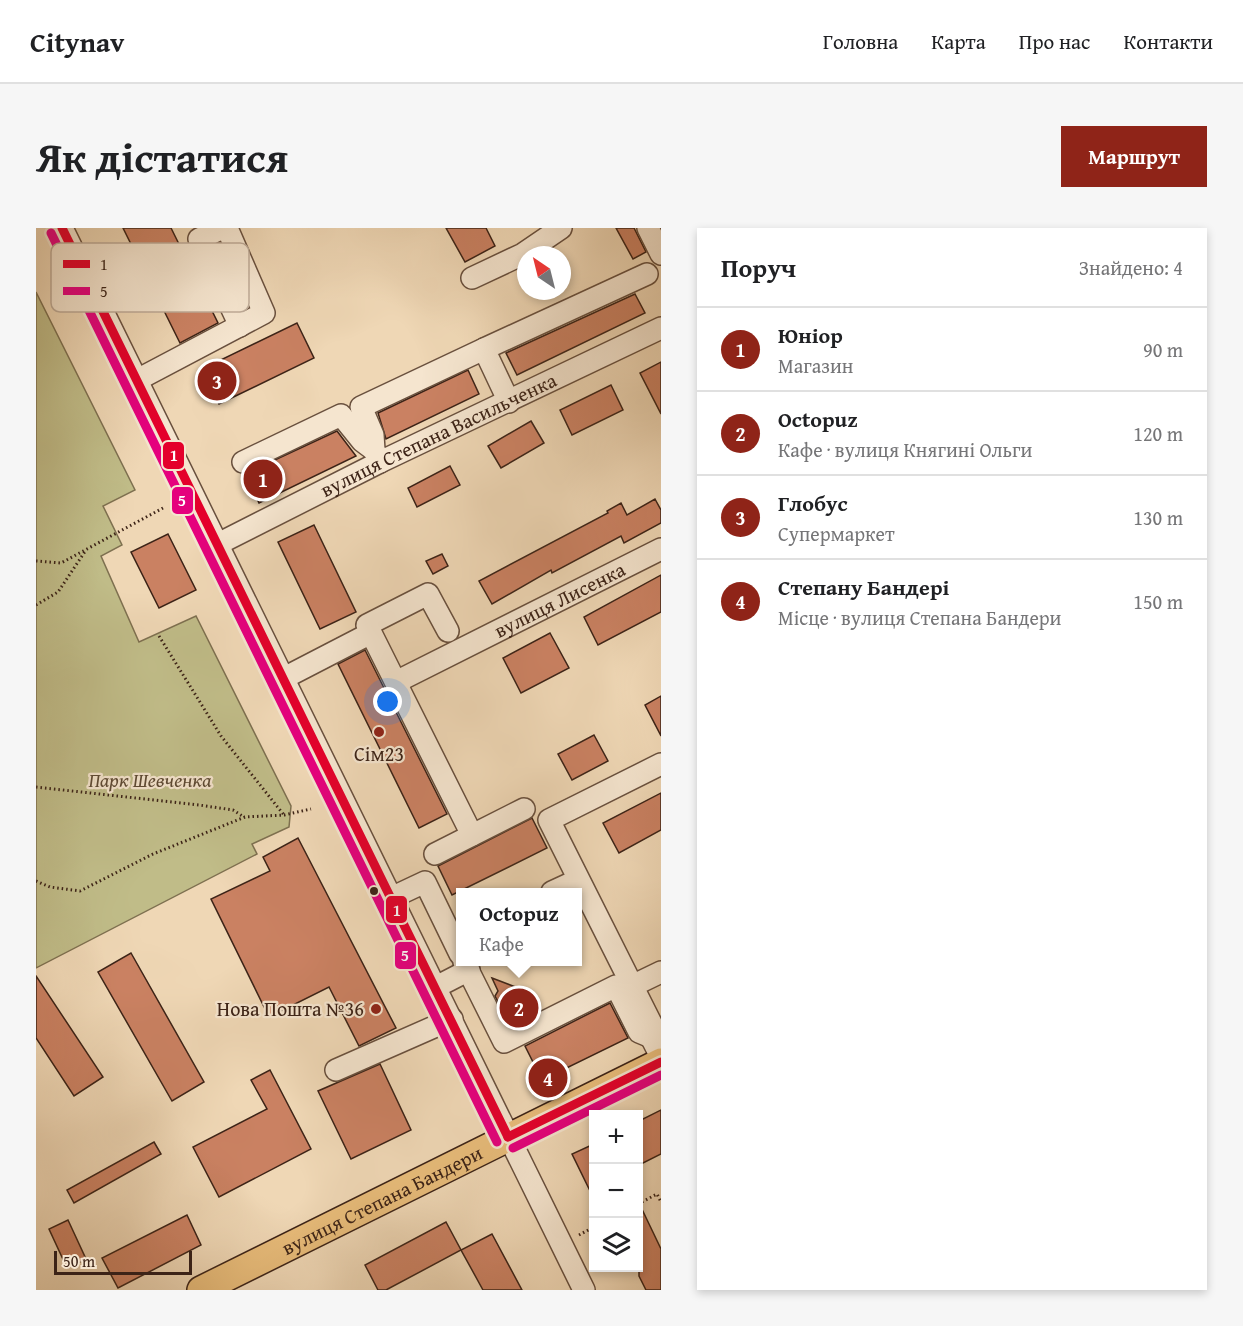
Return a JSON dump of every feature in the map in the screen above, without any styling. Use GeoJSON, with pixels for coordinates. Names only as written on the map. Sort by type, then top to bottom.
{"type":"FeatureCollection","features":[{"type":"Feature","properties":{"kind":"main road","name":"вулиця Степана Бандери"},"geometry":{"type":"LineString","coordinates":[[205,1289],[508,1137],[658,1052]]}},
{"type":"Feature","properties":{"kind":"street"},"geometry":{"type":"LineString","coordinates":[[62,228],[69,243]]}},
{"type":"Feature","properties":{"kind":"street"},"geometry":{"type":"LineString","coordinates":[[201,243],[199,239],[225,228],[232,243]]}},
{"type":"Feature","properties":{"kind":"street"},"geometry":{"type":"LineString","coordinates":[[472,278],[523,254],[561,228]]}},
{"type":"Feature","properties":{"kind":"street"},"geometry":{"type":"LineString","coordinates":[[648,228],[661,254]]}},
{"type":"Feature","properties":{"kind":"street"},"geometry":{"type":"LineString","coordinates":[[377,456],[373,435],[361,407],[647,274]]}},
{"type":"Feature","properties":{"kind":"street"},"geometry":{"type":"LineString","coordinates":[[137,380],[264,313],[249,280]]}},
{"type":"Feature","properties":{"kind":"street"},"geometry":{"type":"LineString","coordinates":[[103,312],[584,1290]]}},
{"type":"Feature","properties":{"kind":"street"},"geometry":{"type":"LineString","coordinates":[[233,312],[240,326]]}},
{"type":"Feature","properties":{"kind":"street","name":"вулиця Степана Васильченка"},"geometry":{"type":"LineString","coordinates":[[218,544],[377,456],[509,402],[661,328]]}},
{"type":"Feature","properties":{"kind":"street"},"geometry":{"type":"LineString","coordinates":[[484,349],[509,402]]}},
{"type":"Feature","properties":{"kind":"street"},"geometry":{"type":"LineString","coordinates":[[243,462],[340,415],[377,456]]}},
{"type":"Feature","properties":{"kind":"street","name":"вулиця Лисенка"},"geometry":{"type":"LineString","coordinates":[[396,682],[452,640],[661,549]]}},
{"type":"Feature","properties":{"kind":"street"},"geometry":{"type":"LineString","coordinates":[[452,640],[428,594],[367,625],[472,835]]}},
{"type":"Feature","properties":{"kind":"street"},"geometry":{"type":"LineString","coordinates":[[284,678],[371,633]]}},
{"type":"Feature","properties":{"kind":"street"},"geometry":{"type":"LineString","coordinates":[[658,1052],[652,1025],[549,820],[661,764]]}},
{"type":"Feature","properties":{"kind":"street"},"geometry":{"type":"LineString","coordinates":[[435,854],[524,809]]}},
{"type":"Feature","properties":{"kind":"street"},"geometry":{"type":"LineString","coordinates":[[561,888],[578,880]]}},
{"type":"Feature","properties":{"kind":"street"},"geometry":{"type":"LineString","coordinates":[[392,898],[425,882],[456,941]]}},
{"type":"Feature","properties":{"kind":"street"},"geometry":{"type":"LineString","coordinates":[[435,987],[456,960]]}},
{"type":"Feature","properties":{"kind":"street"},"geometry":{"type":"LineString","coordinates":[[469,966],[504,1042],[616,986],[639,1032],[658,1052]]}},
{"type":"Feature","properties":{"kind":"street"},"geometry":{"type":"LineString","coordinates":[[632,986],[661,972]]}},
{"type":"Feature","properties":{"kind":"street"},"geometry":{"type":"LineString","coordinates":[[336,1070],[452,1019]]}},
{"type":"Feature","properties":{"kind":"path"},"geometry":{"type":"LineString","coordinates":[[36,561],[61,563],[163,508]]}},
{"type":"Feature","properties":{"kind":"path"},"geometry":{"type":"LineString","coordinates":[[36,605],[58,592],[87,547]]}},
{"type":"Feature","properties":{"kind":"path"},"geometry":{"type":"LineString","coordinates":[[159,636],[221,736],[284,815]]}},
{"type":"Feature","properties":{"kind":"path"},"geometry":{"type":"LineString","coordinates":[[36,787],[199,805],[233,810],[245,817]]}},
{"type":"Feature","properties":{"kind":"path"},"geometry":{"type":"LineString","coordinates":[[36,881],[50,887],[80,891],[153,854],[245,817],[284,815],[311,809]]}},
{"type":"Feature","properties":{"kind":"path"},"geometry":{"type":"LineString","coordinates":[[643,1202],[659,1193],[661,1202]]}},
{"type":"Feature","properties":{"kind":"path"},"geometry":{"type":"LineString","coordinates":[[579,1235],[589,1230]]}},
{"type":"Feature","properties":{"kind":"green space","name":"Парк Шевченка"},"geometry":{"type":"Polygon","coordinates":[[[36,292],[135,490],[103,506],[122,545],[101,556],[139,642],[196,616],[291,806],[289,827],[252,844],[257,854],[36,968],[36,292]]]}},
{"type":"Feature","properties":{"kind":"building"},"geometry":{"type":"Polygon","coordinates":[[[123,228],[171,228],[178,243],[130,243],[123,228]]]}},
{"type":"Feature","properties":{"kind":"building"},"geometry":{"type":"Polygon","coordinates":[[[446,228],[486,228],[495,246],[465,262],[446,228]]]}},
{"type":"Feature","properties":{"kind":"building"},"geometry":{"type":"Polygon","coordinates":[[[616,228],[634,228],[646,252],[633,259],[616,228]]]}},
{"type":"Feature","properties":{"kind":"building"},"geometry":{"type":"Polygon","coordinates":[[[635,294],[645,313],[517,375],[506,353],[635,294]]]}},
{"type":"Feature","properties":{"kind":"building"},"geometry":{"type":"Polygon","coordinates":[[[165,312],[213,312],[218,323],[180,343],[165,312]]]}},
{"type":"Feature","properties":{"kind":"building"},"geometry":{"type":"Polygon","coordinates":[[[297,323],[314,358],[219,404],[202,369],[297,323]]]}},
{"type":"Feature","properties":{"kind":"building"},"geometry":{"type":"Polygon","coordinates":[[[661,362],[661,414],[640,373],[661,362]]]}},
{"type":"Feature","properties":{"kind":"building"},"geometry":{"type":"Polygon","coordinates":[[[468,370],[479,394],[386,439],[378,413],[468,370]]]}},
{"type":"Feature","properties":{"kind":"building"},"geometry":{"type":"Polygon","coordinates":[[[611,385],[623,410],[572,435],[560,410],[611,385]]]}},
{"type":"Feature","properties":{"kind":"building"},"geometry":{"type":"Polygon","coordinates":[[[531,421],[544,443],[501,468],[488,446],[531,421]]]}},
{"type":"Feature","properties":{"kind":"building"},"geometry":{"type":"Polygon","coordinates":[[[337,431],[356,456],[259,503],[245,474],[337,431]]]}},
{"type":"Feature","properties":{"kind":"building"},"geometry":{"type":"Polygon","coordinates":[[[450,466],[460,485],[417,507],[408,488],[450,466]]]}},
{"type":"Feature","properties":{"kind":"building"},"geometry":{"type":"Polygon","coordinates":[[[655,499],[661,510],[661,523],[624,543],[621,536],[552,573],[551,570],[492,604],[479,581],[608,513],[607,511],[621,503],[627,515],[655,499]]]}},
{"type":"Feature","properties":{"kind":"building"},"geometry":{"type":"Polygon","coordinates":[[[314,525],[356,612],[320,629],[278,542],[314,525]]]}},
{"type":"Feature","properties":{"kind":"building"},"geometry":{"type":"Polygon","coordinates":[[[168,534],[196,590],[159,608],[131,552],[168,534]]]}},
{"type":"Feature","properties":{"kind":"building"},"geometry":{"type":"Polygon","coordinates":[[[442,554],[448,566],[433,574],[426,561],[442,554]]]}},
{"type":"Feature","properties":{"kind":"building"},"geometry":{"type":"Polygon","coordinates":[[[661,575],[661,612],[598,645],[584,617],[661,575]]]}},
{"type":"Feature","properties":{"kind":"building"},"geometry":{"type":"Polygon","coordinates":[[[550,633],[569,668],[521,693],[503,658],[550,633]]]}},
{"type":"Feature","properties":{"kind":"building"},"geometry":{"type":"Polygon","coordinates":[[[365,650],[447,814],[419,828],[338,664],[365,650]]]}},
{"type":"Feature","properties":{"kind":"building"},"geometry":{"type":"Polygon","coordinates":[[[661,696],[661,736],[645,705],[661,696]]]}},
{"type":"Feature","properties":{"kind":"building"},"geometry":{"type":"Polygon","coordinates":[[[594,735],[608,761],[572,780],[558,754],[594,735]]]}},
{"type":"Feature","properties":{"kind":"building"},"geometry":{"type":"Polygon","coordinates":[[[661,793],[661,830],[619,853],[603,823],[661,793]]]}},
{"type":"Feature","properties":{"kind":"building"},"geometry":{"type":"Polygon","coordinates":[[[532,818],[547,848],[466,888],[456,888],[456,893],[452,895],[438,866],[532,818]]]}},
{"type":"Feature","properties":{"kind":"building"},"geometry":{"type":"Polygon","coordinates":[[[298,838],[396,1028],[359,1046],[329,987],[269,1017],[211,899],[270,871],[263,857],[298,838]]]}},
{"type":"Feature","properties":{"kind":"building"},"geometry":{"type":"Polygon","coordinates":[[[131,953],[204,1082],[172,1101],[98,972],[131,953]]]}},
{"type":"Feature","properties":{"kind":"building"},"geometry":{"type":"Polygon","coordinates":[[[36,976],[103,1077],[74,1096],[36,1038],[36,976]]]}},
{"type":"Feature","properties":{"kind":"building"},"geometry":{"type":"Polygon","coordinates":[[[492,978],[526,991],[531,1002],[529,1015],[510,1025],[495,996],[498,991],[492,978]]]}},
{"type":"Feature","properties":{"kind":"building"},"geometry":{"type":"Polygon","coordinates":[[[610,1003],[628,1038],[542,1080],[525,1046],[610,1003]]]}},
{"type":"Feature","properties":{"kind":"building"},"geometry":{"type":"Polygon","coordinates":[[[380,1064],[411,1130],[351,1159],[318,1091],[380,1064]]]}},
{"type":"Feature","properties":{"kind":"building"},"geometry":{"type":"Polygon","coordinates":[[[270,1070],[311,1149],[219,1197],[193,1147],[267,1109],[251,1080],[270,1070]]]}},
{"type":"Feature","properties":{"kind":"building"},"geometry":{"type":"Polygon","coordinates":[[[661,1110],[661,1154],[643,1163],[643,1119],[661,1110]]]}},
{"type":"Feature","properties":{"kind":"building"},"geometry":{"type":"Polygon","coordinates":[[[154,1142],[161,1154],[74,1203],[67,1190],[154,1142]]]}},
{"type":"Feature","properties":{"kind":"building"},"geometry":{"type":"Polygon","coordinates":[[[589,1146],[589,1189],[572,1154],[589,1146]]]}},
{"type":"Feature","properties":{"kind":"building"},"geometry":{"type":"Polygon","coordinates":[[[643,1211],[661,1249],[661,1290],[646,1290],[639,1272],[643,1272],[643,1211]]]}},
{"type":"Feature","properties":{"kind":"building"},"geometry":{"type":"Polygon","coordinates":[[[187,1215],[201,1245],[118,1288],[102,1258],[187,1215]]]}},
{"type":"Feature","properties":{"kind":"building"},"geometry":{"type":"Polygon","coordinates":[[[68,1220],[86,1259],[67,1268],[49,1229],[68,1220]]]}},
{"type":"Feature","properties":{"kind":"building"},"geometry":{"type":"Polygon","coordinates":[[[446,1222],[461,1250],[386,1290],[378,1290],[365,1265],[446,1222]]]}},
{"type":"Feature","properties":{"kind":"building"},"geometry":{"type":"Polygon","coordinates":[[[492,1234],[522,1290],[483,1290],[461,1250],[492,1234]]]}},
{"type":"Feature","properties":{"kind":"transit line","name":"1"},"geometry":{"type":"LineString","coordinates":[[62,228],[69,243]]}},
{"type":"Feature","properties":{"kind":"transit line","name":"5"},"geometry":{"type":"LineString","coordinates":[[51,233],[56,243]]}},
{"type":"Feature","properties":{"kind":"transit line","name":"5"},"geometry":{"type":"LineString","coordinates":[[90,312],[497,1142]]}},
{"type":"Feature","properties":{"kind":"transit line","name":"1"},"geometry":{"type":"LineString","coordinates":[[103,312],[508,1137]]}},
{"type":"Feature","properties":{"kind":"transit line","name":"1"},"geometry":{"type":"LineString","coordinates":[[508,1137],[661,1062]]}},
{"type":"Feature","properties":{"kind":"transit line","name":"5"},"geometry":{"type":"LineString","coordinates":[[513,1148],[661,1075]]}},
{"type":"Feature","properties":{"kind":"place","name":"Глобус"},"geometry":{"type":"Point","coordinates":[217,381]}},
{"type":"Feature","properties":{"kind":"place","name":"Юніор"},"geometry":{"type":"Point","coordinates":[263,479]}},
{"type":"Feature","properties":{"kind":"place","name":"Сім23"},"geometry":{"type":"Point","coordinates":[379,732]}},
{"type":"Feature","properties":{"kind":"place","name":"Octopuz"},"geometry":{"type":"Point","coordinates":[519,1008]}},
{"type":"Feature","properties":{"kind":"place","name":"Нова Пошта №36"},"geometry":{"type":"Point","coordinates":[376,1009]}},
{"type":"Feature","properties":{"kind":"place","name":"Степану Бандері"},"geometry":{"type":"Point","coordinates":[548,1078]}}]}
